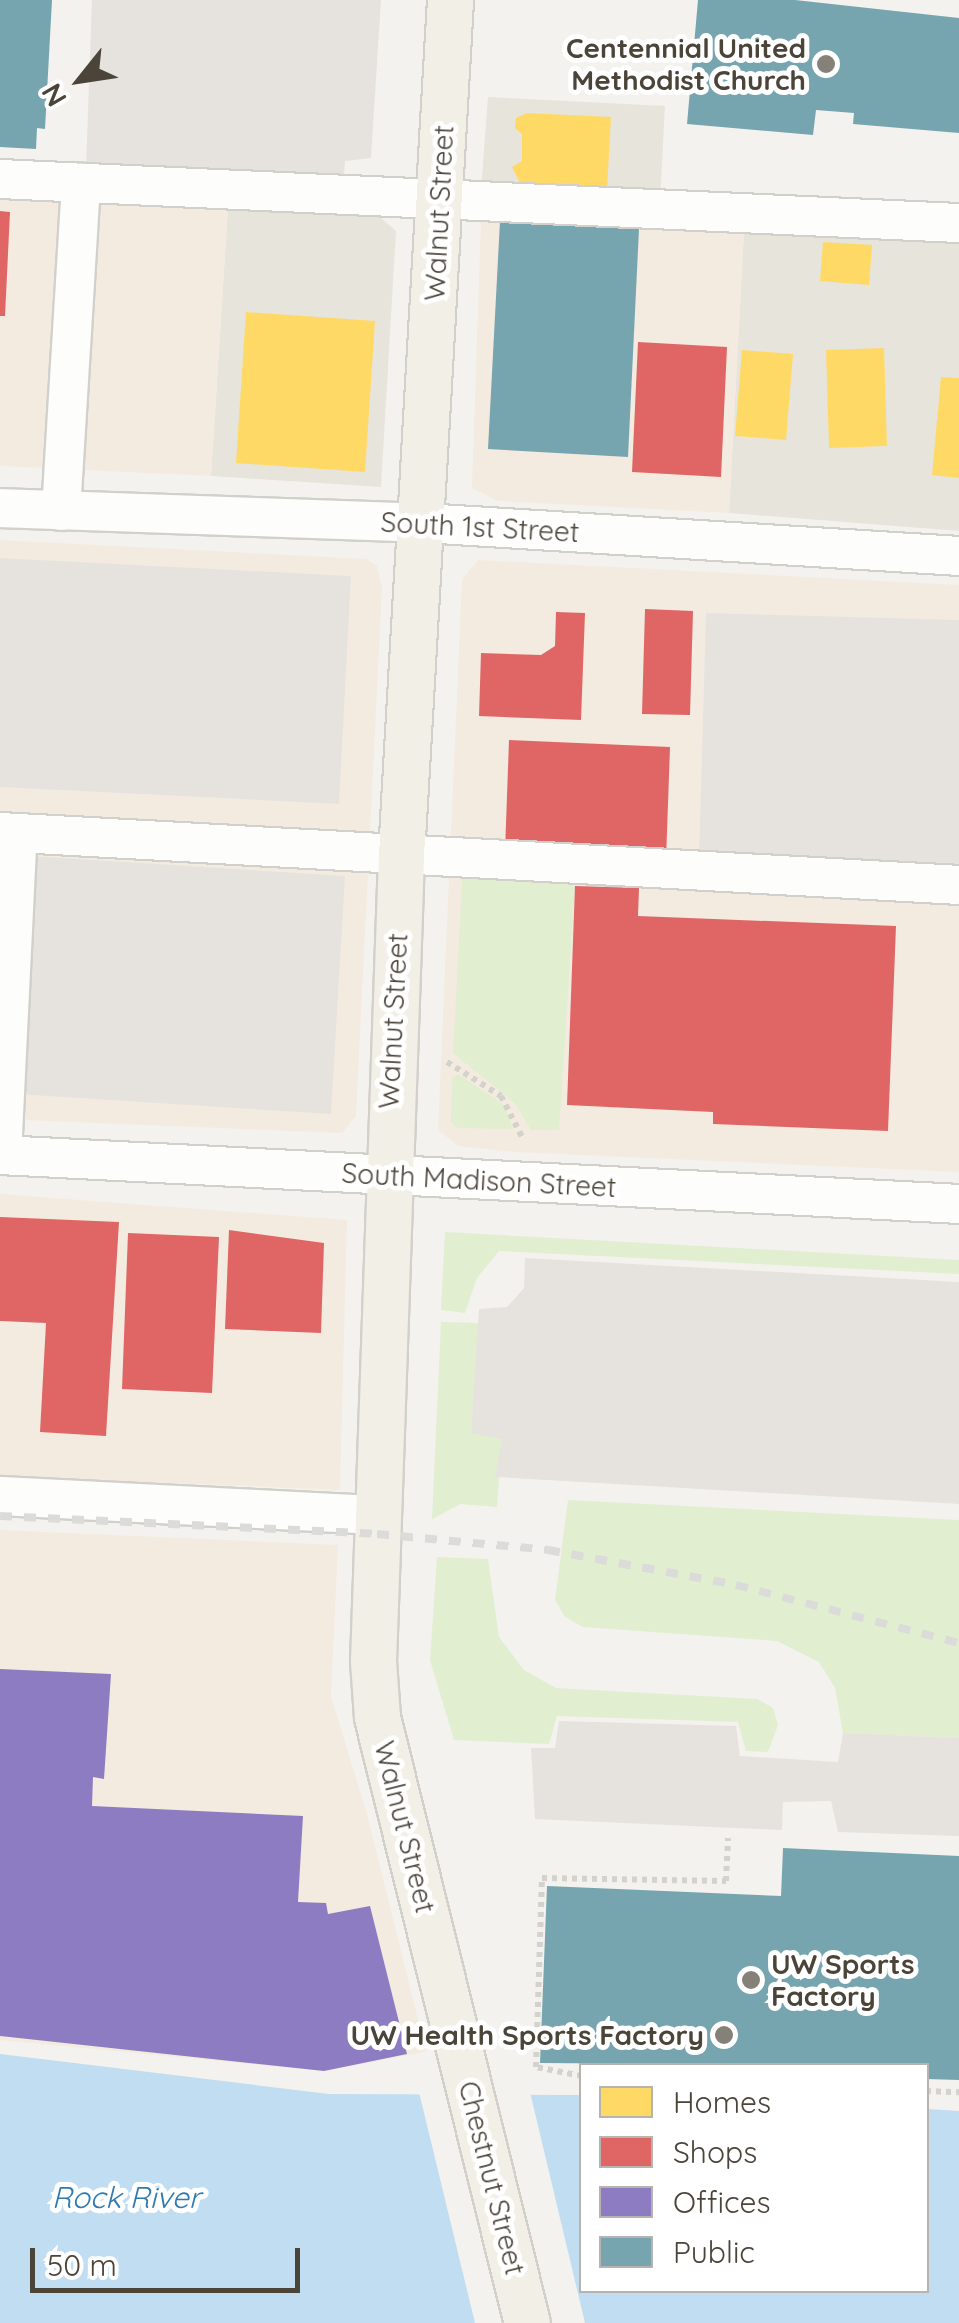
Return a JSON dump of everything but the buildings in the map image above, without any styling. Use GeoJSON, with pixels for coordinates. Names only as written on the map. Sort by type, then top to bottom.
{"type":"FeatureCollection","features":[{"type":"Feature","properties":{"kind":"main road","name":"Walnut Street"},"geometry":{"type":"LineString","coordinates":[[450,0],[386,1175],[376,1717],[456,2034]]}},
{"type":"Feature","properties":{"kind":"main road","name":"Chestnut Street"},"geometry":{"type":"LineString","coordinates":[[456,2034],[527,2323]]}},
{"type":"Feature","properties":{"kind":"street"},"geometry":{"type":"LineString","coordinates":[[0,179],[959,223]]}},
{"type":"Feature","properties":{"kind":"street"},"geometry":{"type":"LineString","coordinates":[[62,511],[81,183]]}},
{"type":"Feature","properties":{"kind":"street","name":"South 1st Street"},"geometry":{"type":"LineString","coordinates":[[0,508],[423,523],[959,556]]}},
{"type":"Feature","properties":{"kind":"street"},"geometry":{"type":"LineString","coordinates":[[1,1155],[9,833],[959,885]]}},
{"type":"Feature","properties":{"kind":"street","name":"South Madison Street"},"geometry":{"type":"LineString","coordinates":[[1,1155],[959,1204]]}},
{"type":"Feature","properties":{"kind":"street"},"geometry":{"type":"LineString","coordinates":[[0,1496],[379,1515]]}},
{"type":"Feature","properties":{"kind":"path"},"geometry":{"type":"LineString","coordinates":[[447,1062],[501,1096],[524,1139]]}},
{"type":"Feature","properties":{"kind":"path"},"geometry":{"type":"LineString","coordinates":[[579,2075],[536,2067],[542,1878],[726,1882],[728,1838]]}},
{"type":"Feature","properties":{"kind":"path"},"geometry":{"type":"LineString","coordinates":[[929,2090],[959,2092]]}},
{"type":"Feature","properties":{"kind":"shaded area"},"geometry":{"type":"Polygon","coordinates":[[[92,0],[381,0],[371,158],[345,161],[341,215],[85,195],[92,0]]]}},
{"type":"Feature","properties":{"kind":"shaded area"},"geometry":{"type":"Polygon","coordinates":[[[488,97],[665,106],[660,202],[481,190],[488,97]]]}},
{"type":"Feature","properties":{"kind":"shaded area"},"geometry":{"type":"Polygon","coordinates":[[[0,191],[228,207],[211,476],[0,466],[0,191]]]}},
{"type":"Feature","properties":{"kind":"shaded area"},"geometry":{"type":"Polygon","coordinates":[[[228,207],[380,217],[396,231],[381,487],[211,476],[228,207]]]}},
{"type":"Feature","properties":{"kind":"shaded area"},"geometry":{"type":"Polygon","coordinates":[[[495,215],[744,230],[729,513],[498,501],[472,488],[481,220],[495,215]]]}},
{"type":"Feature","properties":{"kind":"shaded area"},"geometry":{"type":"Polygon","coordinates":[[[744,230],[959,238],[959,531],[729,513],[744,230]]]}},
{"type":"Feature","properties":{"kind":"shaded area"},"geometry":{"type":"Polygon","coordinates":[[[0,540],[366,559],[377,566],[382,588],[356,1116],[342,1133],[0,1119],[0,540]]]}},
{"type":"Feature","properties":{"kind":"shaded area"},"geometry":{"type":"Polygon","coordinates":[[[0,558],[351,576],[339,804],[0,787],[0,558]]]}},
{"type":"Feature","properties":{"kind":"shaded area"},"geometry":{"type":"Polygon","coordinates":[[[478,560],[959,585],[959,1172],[514,1152],[458,1146],[438,1130],[462,580],[478,560]]]}},
{"type":"Feature","properties":{"kind":"shaded area"},"geometry":{"type":"Polygon","coordinates":[[[706,613],[959,620],[959,868],[699,860],[706,613]]]}},
{"type":"Feature","properties":{"kind":"shaded area"},"geometry":{"type":"Polygon","coordinates":[[[29,856],[345,876],[331,1114],[15,1094],[29,856]]]}},
{"type":"Feature","properties":{"kind":"shaded area"},"geometry":{"type":"Polygon","coordinates":[[[0,1194],[347,1220],[340,1490],[0,1476],[0,1194]]]}},
{"type":"Feature","properties":{"kind":"shaded area"},"geometry":{"type":"Polygon","coordinates":[[[525,1258],[959,1282],[959,1504],[495,1477],[502,1439],[471,1433],[479,1309],[507,1307],[524,1288],[525,1258]]]}},
{"type":"Feature","properties":{"kind":"shaded area"},"geometry":{"type":"Polygon","coordinates":[[[0,1530],[338,1545],[331,1696],[367,1814],[426,2052],[324,2071],[0,2040],[0,1530]]]}},
{"type":"Feature","properties":{"kind":"shaded area"},"geometry":{"type":"Polygon","coordinates":[[[559,1721],[736,1726],[740,1756],[838,1762],[843,1733],[959,1738],[959,1836],[838,1832],[831,1801],[783,1802],[782,1830],[535,1819],[531,1748],[555,1748],[559,1721]]]}},
{"type":"Feature","properties":{"kind":"green space"},"geometry":{"type":"Polygon","coordinates":[[[463,867],[575,886],[559,1130],[531,1130],[515,1103],[453,1053],[463,867]]]}},
{"type":"Feature","properties":{"kind":"green space"},"geometry":{"type":"Polygon","coordinates":[[[458,1074],[504,1105],[513,1129],[458,1128],[451,1122],[452,1078],[458,1074]]]}},
{"type":"Feature","properties":{"kind":"green space"},"geometry":{"type":"Polygon","coordinates":[[[445,1232],[959,1260],[959,1274],[499,1251],[477,1278],[465,1313],[441,1310],[445,1232]]]}},
{"type":"Feature","properties":{"kind":"green space"},"geometry":{"type":"Polygon","coordinates":[[[441,1322],[479,1323],[471,1432],[502,1438],[497,1507],[461,1504],[432,1519],[441,1322]]]}},
{"type":"Feature","properties":{"kind":"green space"},"geometry":{"type":"Polygon","coordinates":[[[568,1500],[959,1520],[959,1738],[843,1733],[835,1688],[819,1662],[777,1641],[583,1627],[565,1617],[555,1600],[568,1500]]]}},
{"type":"Feature","properties":{"kind":"green space"},"geometry":{"type":"Polygon","coordinates":[[[437,1557],[488,1559],[499,1637],[524,1670],[556,1688],[757,1699],[773,1708],[778,1725],[768,1752],[746,1751],[738,1722],[557,1716],[549,1744],[454,1740],[430,1660],[437,1557]]]}},
{"type":"Feature","properties":{"kind":"water","name":"Rock River"},"geometry":{"type":"Polygon","coordinates":[[[0,2054],[329,2094],[579,2095],[579,2293],[929,2293],[929,2109],[959,2111],[959,2323],[0,2323],[0,2054]]]}},
{"type":"Feature","properties":{"kind":"pier"},"geometry":{"type":"Polygon","coordinates":[[[418,2088],[529,2088],[585,2323],[475,2323],[418,2088]]]}},
{"type":"Feature","properties":{"kind":"railway"},"geometry":{"type":"LineString","coordinates":[[0,1516],[377,1534],[548,1550],[736,1585],[959,1643]]}},
{"type":"Feature","properties":{"kind":"place","name":"Centennial United Methodist Church"},"geometry":{"type":"Point","coordinates":[826,64]}},
{"type":"Feature","properties":{"kind":"place","name":"UW Sports Factory"},"geometry":{"type":"Point","coordinates":[751,1980]}},
{"type":"Feature","properties":{"kind":"place","name":"UW Health Sports Factory"},"geometry":{"type":"Point","coordinates":[724,2035]}}]}
